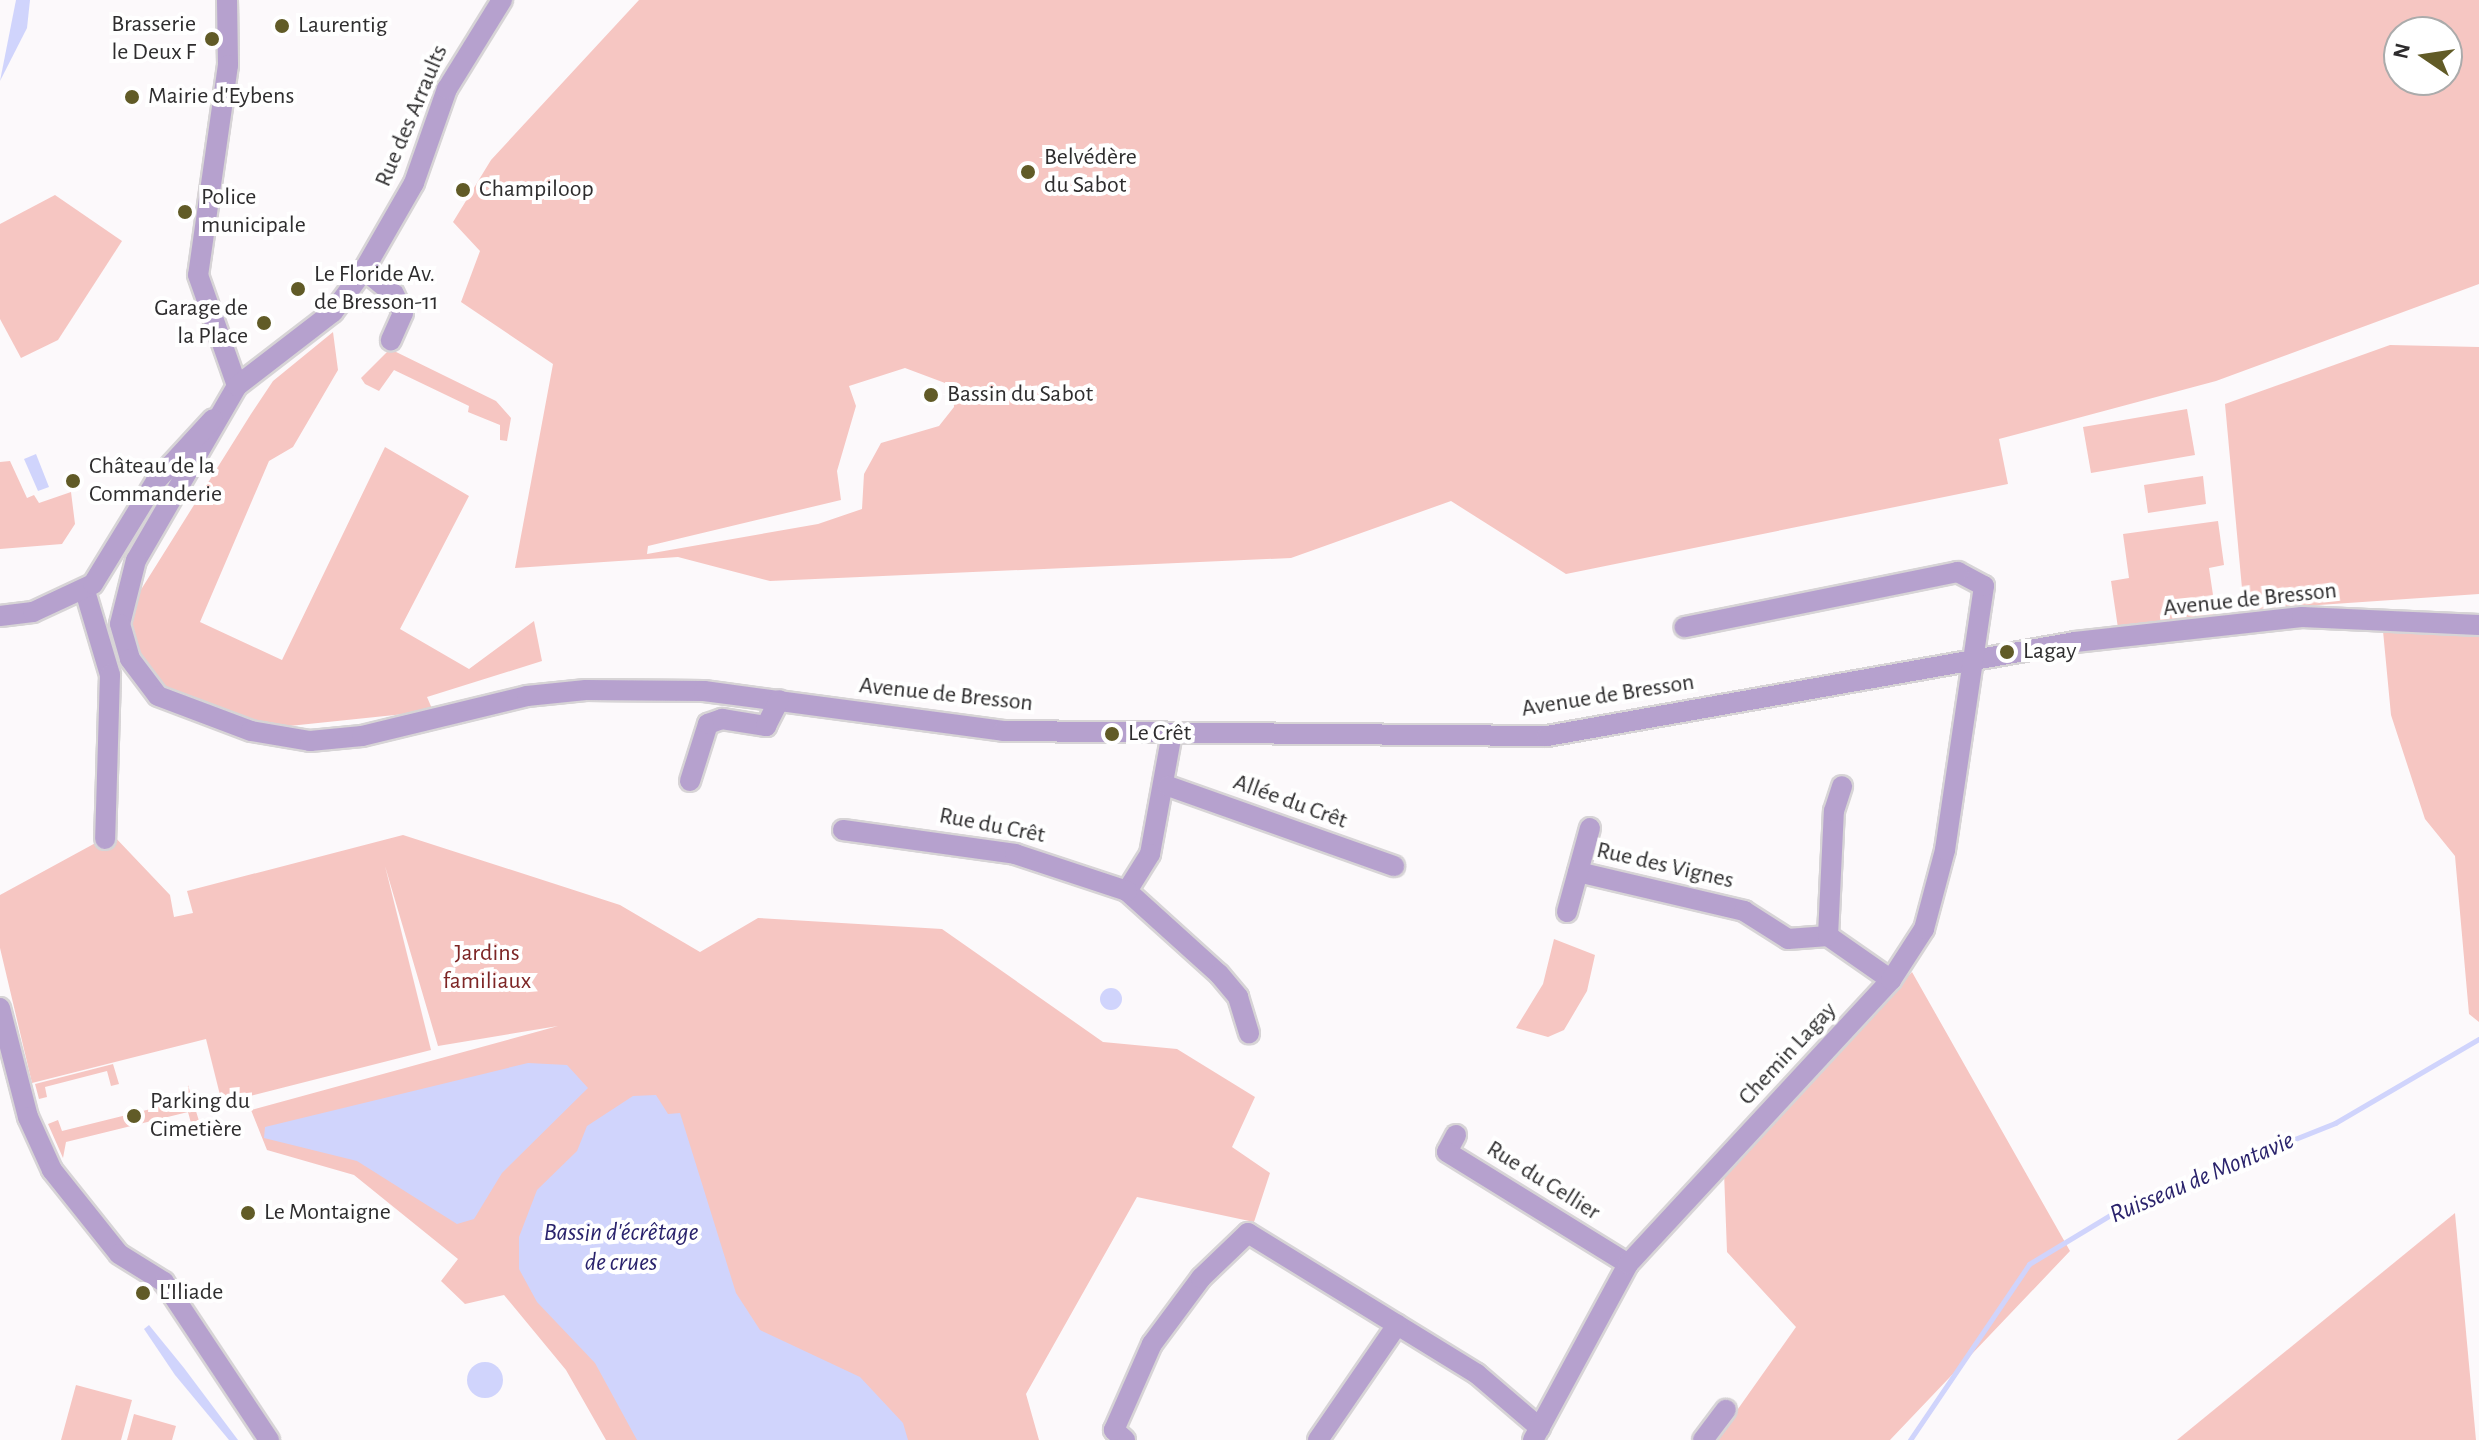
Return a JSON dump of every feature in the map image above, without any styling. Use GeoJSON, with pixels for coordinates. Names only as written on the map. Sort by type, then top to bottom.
{"type":"FeatureCollection","features":[{"type":"Feature","properties":{"kind":"street"},"geometry":{"type":"LineString","coordinates":[[227,0],[228,65],[198,275],[237,386]]}},
{"type":"Feature","properties":{"kind":"street","name":"Rue des Arraults"},"geometry":{"type":"LineString","coordinates":[[237,386],[333,312],[364,270],[414,183],[447,89],[502,0]]}},
{"type":"Feature","properties":{"kind":"street"},"geometry":{"type":"LineString","coordinates":[[364,270],[394,294],[403,313],[391,340]]}},
{"type":"Feature","properties":{"kind":"street","name":"Avenue de Bresson"},"geometry":{"type":"LineString","coordinates":[[237,386],[226,410],[136,560],[122,598],[122,642],[158,696],[251,731],[310,741],[586,690],[779,700],[1003,731],[1547,736],[1973,656],[2302,617],[2479,625]]}},
{"type":"Feature","properties":{"kind":"street"},"geometry":{"type":"LineString","coordinates":[[0,616],[33,612],[85,591],[168,466],[226,410]]}},
{"type":"Feature","properties":{"kind":"street","name":"Chemin Lagay"},"geometry":{"type":"LineString","coordinates":[[1537,1434],[1628,1264],[1891,980],[1924,929],[1945,850],[1984,586],[1958,572],[1684,627]]}},
{"type":"Feature","properties":{"kind":"street"},"geometry":{"type":"LineString","coordinates":[[85,591],[110,675],[105,839]]}},
{"type":"Feature","properties":{"kind":"street"},"geometry":{"type":"LineString","coordinates":[[690,781],[708,724],[722,719],[766,726],[779,700]]}},
{"type":"Feature","properties":{"kind":"street"},"geometry":{"type":"LineString","coordinates":[[1127,891],[1150,854],[1168,786],[1172,733]]}},
{"type":"Feature","properties":{"kind":"street","name":"Allée du Crêt"},"geometry":{"type":"LineString","coordinates":[[1168,786],[1394,866]]}},
{"type":"Feature","properties":{"kind":"street"},"geometry":{"type":"LineString","coordinates":[[1842,786],[1834,811],[1828,936],[1891,980]]}},
{"type":"Feature","properties":{"kind":"street","name":"Rue des Vignes"},"geometry":{"type":"LineString","coordinates":[[1567,912],[1590,828]]}},
{"type":"Feature","properties":{"kind":"street","name":"Rue du Crêt"},"geometry":{"type":"LineString","coordinates":[[843,830],[1015,854],[1127,891],[1228,985],[1249,1033]]}},
{"type":"Feature","properties":{"kind":"street","name":"Rue des Vignes"},"geometry":{"type":"LineString","coordinates":[[1578,872],[1744,911],[1788,939],[1828,936]]}},
{"type":"Feature","properties":{"kind":"street"},"geometry":{"type":"LineString","coordinates":[[0,1008],[28,1117],[52,1170],[119,1254],[164,1282],[269,1440]]}},
{"type":"Feature","properties":{"kind":"street","name":"Rue du Cellier"},"geometry":{"type":"LineString","coordinates":[[1456,1135],[1447,1152],[1628,1264]]}},
{"type":"Feature","properties":{"kind":"street"},"geometry":{"type":"LineString","coordinates":[[1125,1440],[1114,1430],[1152,1344],[1201,1278],[1248,1233],[1477,1374],[1537,1434]]}},
{"type":"Feature","properties":{"kind":"street"},"geometry":{"type":"LineString","coordinates":[[1318,1440],[1397,1325]]}},
{"type":"Feature","properties":{"kind":"street"},"geometry":{"type":"LineString","coordinates":[[1703,1440],[1726,1410]]}},
{"type":"Feature","properties":{"kind":"green space"},"geometry":{"type":"Polygon","coordinates":[[[639,0],[2479,0],[2479,284],[2216,381],[1999,439],[2008,484],[1566,574],[1451,501],[1291,558],[770,581],[678,557],[515,568],[553,364],[461,302],[480,251],[453,222],[491,160],[639,0]],[[905,368],[849,386],[856,406],[837,471],[841,500],[648,546],[647,554],[818,524],[862,509],[864,474],[881,443],[939,426],[954,407],[953,386],[905,368]]]}},
{"type":"Feature","properties":{"kind":"green space"},"geometry":{"type":"Polygon","coordinates":[[[55,195],[122,241],[58,340],[21,358],[0,319],[0,224],[55,195]]]}},
{"type":"Feature","properties":{"kind":"green space"},"geometry":{"type":"Polygon","coordinates":[[[333,332],[338,370],[293,447],[269,461],[200,622],[282,660],[385,447],[469,496],[400,629],[469,669],[534,621],[542,661],[427,697],[433,711],[270,728],[172,696],[147,671],[129,632],[137,596],[273,381],[333,332]]]}},
{"type":"Feature","properties":{"kind":"green space"},"geometry":{"type":"Polygon","coordinates":[[[2390,345],[2479,347],[2479,594],[2244,610],[2225,404],[2390,345]]]}},
{"type":"Feature","properties":{"kind":"green space"},"geometry":{"type":"Polygon","coordinates":[[[390,349],[496,401],[511,418],[507,441],[500,440],[500,425],[468,412],[469,406],[394,370],[379,391],[365,384],[361,378],[390,349]]]}},
{"type":"Feature","properties":{"kind":"green space"},"geometry":{"type":"Polygon","coordinates":[[[2187,409],[2195,455],[2091,473],[2083,427],[2187,409]]]}},
{"type":"Feature","properties":{"kind":"green space"},"geometry":{"type":"Polygon","coordinates":[[[10,461],[27,498],[34,495],[39,503],[71,492],[75,524],[62,544],[0,549],[0,462],[10,461]]]}},
{"type":"Feature","properties":{"kind":"green space"},"geometry":{"type":"Polygon","coordinates":[[[2203,476],[2206,504],[2148,513],[2144,485],[2203,476]]]}},
{"type":"Feature","properties":{"kind":"green space"},"geometry":{"type":"Polygon","coordinates":[[[2218,521],[2224,565],[2209,568],[2216,615],[2118,628],[2111,581],[2129,578],[2123,534],[2218,521]]]}},
{"type":"Feature","properties":{"kind":"green space"},"geometry":{"type":"Polygon","coordinates":[[[2383,631],[2479,635],[2479,1022],[2469,1014],[2455,856],[2425,819],[2391,715],[2383,631]]]}},
{"type":"Feature","properties":{"kind":"green space","name":"Jardins familiaux"},"geometry":{"type":"Polygon","coordinates":[[[112,834],[170,895],[174,917],[193,913],[187,891],[403,835],[620,905],[700,952],[758,918],[942,929],[1103,1042],[1177,1049],[1255,1097],[1232,1147],[1270,1173],[1254,1222],[1137,1197],[1026,1394],[1039,1440],[606,1440],[566,1370],[504,1295],[465,1304],[441,1281],[458,1259],[354,1175],[267,1150],[251,1110],[558,1026],[438,1046],[385,866],[431,1050],[222,1103],[206,1039],[32,1083],[0,948],[0,895],[112,834]]]}},
{"type":"Feature","properties":{"kind":"green space"},"geometry":{"type":"Polygon","coordinates":[[[1554,939],[1595,955],[1587,991],[1564,1030],[1548,1037],[1516,1028],[1543,984],[1554,939]]]}},
{"type":"Feature","properties":{"kind":"green space"},"geometry":{"type":"Polygon","coordinates":[[[1912,972],[2070,1251],[1890,1440],[1716,1440],[1796,1327],[1727,1252],[1724,1172],[1912,972]]]}},
{"type":"Feature","properties":{"kind":"green space"},"geometry":{"type":"Polygon","coordinates":[[[113,1064],[119,1084],[111,1086],[107,1071],[45,1087],[47,1097],[39,1099],[35,1084],[113,1064]]]}},
{"type":"Feature","properties":{"kind":"green space"},"geometry":{"type":"Polygon","coordinates":[[[188,1085],[199,1121],[191,1123],[188,1112],[66,1142],[63,1158],[48,1124],[58,1120],[62,1131],[187,1100],[188,1085]]]}},
{"type":"Feature","properties":{"kind":"green space"},"geometry":{"type":"Polygon","coordinates":[[[2455,1213],[2476,1440],[2177,1440],[2455,1213]]]}},
{"type":"Feature","properties":{"kind":"green space"},"geometry":{"type":"Polygon","coordinates":[[[76,1385],[132,1400],[121,1440],[61,1440],[76,1385]]]}},
{"type":"Feature","properties":{"kind":"green space"},"geometry":{"type":"Polygon","coordinates":[[[134,1414],[176,1426],[172,1440],[127,1440],[134,1414]]]}},
{"type":"Feature","properties":{"kind":"water"},"geometry":{"type":"Polygon","coordinates":[[[16,0],[30,0],[27,28],[0,81],[16,0]]]}},
{"type":"Feature","properties":{"kind":"water"},"geometry":{"type":"Polygon","coordinates":[[[36,454],[49,487],[38,491],[24,459],[36,454]]]}},
{"type":"Feature","properties":{"kind":"water"},"geometry":{"type":"Polygon","coordinates":[[[1107,988],[1115,988],[1122,999],[1115,1010],[1107,1010],[1100,1003],[1100,995],[1107,988]]]}},
{"type":"Feature","properties":{"kind":"water","name":"Bassin d'écrêtage de crues"},"geometry":{"type":"Polygon","coordinates":[[[528,1063],[567,1065],[588,1088],[502,1173],[474,1219],[457,1224],[357,1161],[264,1138],[265,1127],[528,1063]]]}},
{"type":"Feature","properties":{"kind":"water","name":"Bassin d'écrêtage de crues"},"geometry":{"type":"Polygon","coordinates":[[[656,1095],[668,1114],[680,1113],[736,1293],[760,1330],[860,1377],[903,1423],[908,1440],[637,1440],[595,1363],[537,1302],[519,1269],[519,1237],[537,1190],[577,1151],[587,1126],[633,1096],[656,1095]]]}},
{"type":"Feature","properties":{"kind":"water"},"geometry":{"type":"Polygon","coordinates":[[[149,1325],[238,1440],[229,1440],[175,1375],[144,1329],[149,1325]]]}},
{"type":"Feature","properties":{"kind":"water"},"geometry":{"type":"Polygon","coordinates":[[[485,1362],[498,1367],[503,1380],[498,1393],[485,1398],[472,1393],[467,1380],[472,1367],[485,1362]]]}},
{"type":"Feature","properties":{"kind":"waterway","name":"Ruisseau de Montavie"},"geometry":{"type":"LineString","coordinates":[[1910,1440],[2029,1264],[2120,1209],[2335,1123],[2479,1039]]}},
{"type":"Feature","properties":{"kind":"place","name":"Laurentig"},"geometry":{"type":"Point","coordinates":[282,26]}},
{"type":"Feature","properties":{"kind":"place","name":"Brasserie le Deux F"},"geometry":{"type":"Point","coordinates":[212,39]}},
{"type":"Feature","properties":{"kind":"place","name":"Mairie d'Eybens"},"geometry":{"type":"Point","coordinates":[132,97]}},
{"type":"Feature","properties":{"kind":"place","name":"Belvédère du Sabot"},"geometry":{"type":"Point","coordinates":[1028,172]}},
{"type":"Feature","properties":{"kind":"place","name":"Champiloop"},"geometry":{"type":"Point","coordinates":[463,190]}},
{"type":"Feature","properties":{"kind":"place","name":"Police municipale"},"geometry":{"type":"Point","coordinates":[185,212]}},
{"type":"Feature","properties":{"kind":"place","name":"Le Floride Av. de Bresson-11"},"geometry":{"type":"Point","coordinates":[298,289]}},
{"type":"Feature","properties":{"kind":"place","name":"Garage de la Place"},"geometry":{"type":"Point","coordinates":[264,323]}},
{"type":"Feature","properties":{"kind":"place","name":"Bassin du Sabot"},"geometry":{"type":"Point","coordinates":[931,395]}},
{"type":"Feature","properties":{"kind":"place","name":"Château de la Commanderie"},"geometry":{"type":"Point","coordinates":[73,481]}},
{"type":"Feature","properties":{"kind":"place","name":"Lagay"},"geometry":{"type":"Point","coordinates":[2007,652]}},
{"type":"Feature","properties":{"kind":"place","name":"Le Crêt"},"geometry":{"type":"Point","coordinates":[1112,734]}},
{"type":"Feature","properties":{"kind":"place","name":"Parking du Cimetière"},"geometry":{"type":"Point","coordinates":[134,1116]}},
{"type":"Feature","properties":{"kind":"place","name":"Le Montaigne"},"geometry":{"type":"Point","coordinates":[248,1213]}},
{"type":"Feature","properties":{"kind":"place","name":"L'Iliade"},"geometry":{"type":"Point","coordinates":[143,1293]}}]}
